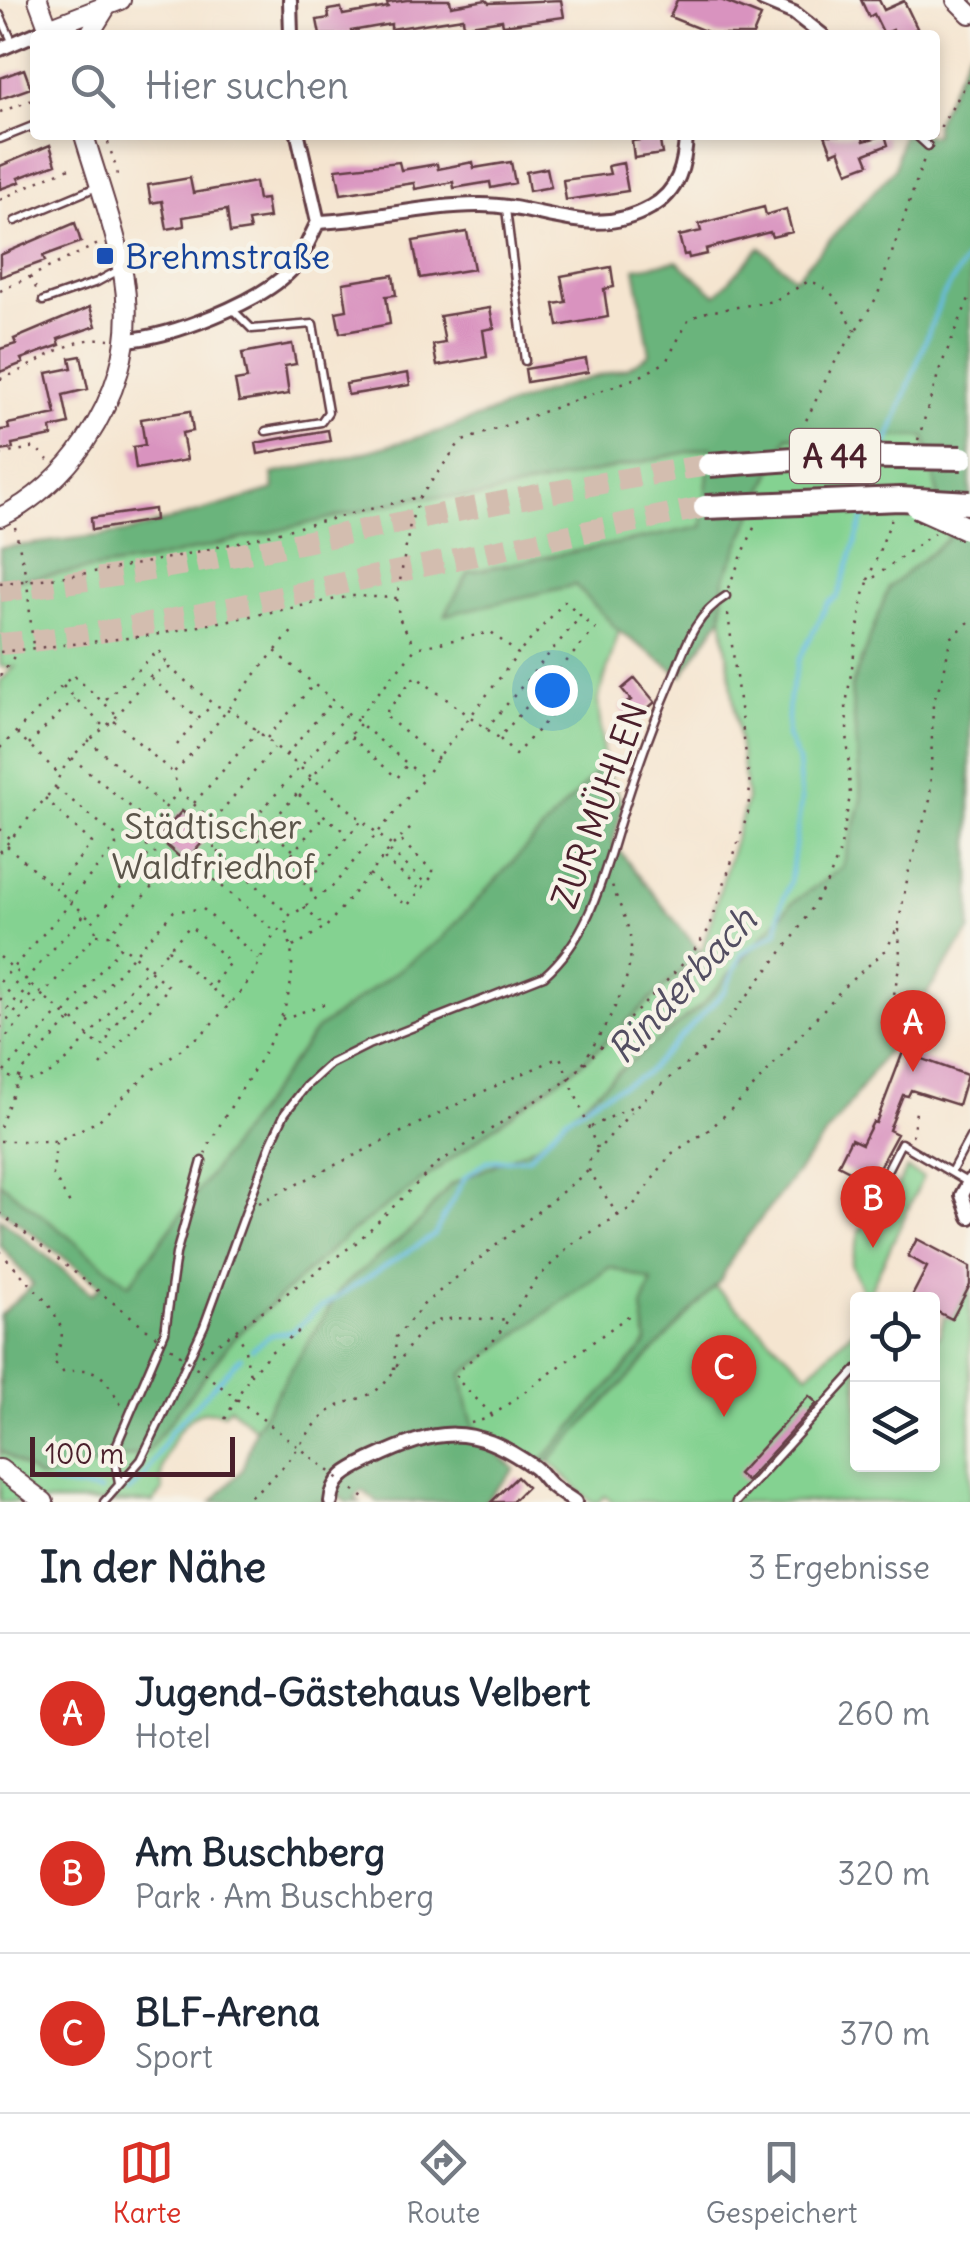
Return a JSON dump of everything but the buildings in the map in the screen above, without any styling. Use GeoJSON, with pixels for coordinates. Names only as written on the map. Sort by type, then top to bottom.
{"type":"FeatureCollection","features":[{"type":"Feature","properties":{"kind":"highway","name":"A 44"},"geometry":{"type":"LineString","coordinates":[[709,465],[836,456],[962,458]]}},
{"type":"Feature","properties":{"kind":"highway","name":"A 44"},"geometry":{"type":"LineString","coordinates":[[705,508],[900,499],[970,503]]}},
{"type":"Feature","properties":{"kind":"highway"},"geometry":{"type":"LineString","coordinates":[[900,499],[966,528]]}},
{"type":"Feature","properties":{"kind":"street"},"geometry":{"type":"LineString","coordinates":[[38,0],[49,30]]}},
{"type":"Feature","properties":{"kind":"street"},"geometry":{"type":"LineString","coordinates":[[84,0],[114,3]]}},
{"type":"Feature","properties":{"kind":"street"},"geometry":{"type":"LineString","coordinates":[[290,0],[291,30]]}},
{"type":"Feature","properties":{"kind":"street"},"geometry":{"type":"LineString","coordinates":[[763,0],[794,13],[816,30]]}},
{"type":"Feature","properties":{"kind":"street"},"geometry":{"type":"LineString","coordinates":[[956,0],[970,14]]}},
{"type":"Feature","properties":{"kind":"street"},"geometry":{"type":"LineString","coordinates":[[54,30],[114,3]]}},
{"type":"Feature","properties":{"kind":"street"},"geometry":{"type":"LineString","coordinates":[[93,30],[114,3]]}},
{"type":"Feature","properties":{"kind":"street"},"geometry":{"type":"LineString","coordinates":[[7,521],[80,450],[115,386],[128,303],[124,266],[86,140]]}},
{"type":"Feature","properties":{"kind":"street"},"geometry":{"type":"LineString","coordinates":[[120,340],[152,337],[230,307],[290,270],[318,222],[299,140]]}},
{"type":"Feature","properties":{"kind":"street"},"geometry":{"type":"LineString","coordinates":[[318,222],[442,207],[506,207],[577,221],[616,222],[633,218],[659,203],[678,179],[686,140]]}},
{"type":"Feature","properties":{"kind":"street"},"geometry":{"type":"LineString","coordinates":[[969,1181],[962,1195],[970,1217]]}},
{"type":"Feature","properties":{"kind":"street"},"geometry":{"type":"LineString","coordinates":[[332,1502],[335,1484],[351,1469],[451,1432],[492,1443],[538,1470],[549,1484],[575,1502]]}},
{"type":"Feature","properties":{"kind":"street"},"geometry":{"type":"LineString","coordinates":[[3,1475],[44,1502]]}},
{"type":"Feature","properties":{"kind":"lane"},"geometry":{"type":"LineString","coordinates":[[0,15],[7,46]]}},
{"type":"Feature","properties":{"kind":"lane"},"geometry":{"type":"LineString","coordinates":[[0,139],[30,127]]}},
{"type":"Feature","properties":{"kind":"lane"},"geometry":{"type":"LineString","coordinates":[[921,140],[928,146]]}},
{"type":"Feature","properties":{"kind":"lane"},"geometry":{"type":"LineString","coordinates":[[15,221],[100,186]]}},
{"type":"Feature","properties":{"kind":"lane"},"geometry":{"type":"LineString","coordinates":[[506,207],[525,362]]}},
{"type":"Feature","properties":{"kind":"lane"},"geometry":{"type":"LineString","coordinates":[[42,301],[97,282],[124,266]]}},
{"type":"Feature","properties":{"kind":"lane"},"geometry":{"type":"LineString","coordinates":[[230,307],[252,328],[313,324],[326,418],[266,432]]}},
{"type":"Feature","properties":{"kind":"lane","name":"ZUR MÜHLEN"},"geometry":{"type":"LineString","coordinates":[[104,1502],[141,1460],[192,1354],[271,1143],[306,1086],[330,1064],[368,1045],[544,976],[564,958],[606,870],[648,738],[694,628],[706,610],[726,596]]}},
{"type":"Feature","properties":{"kind":"lane"},"geometry":{"type":"LineString","coordinates":[[951,1172],[970,1136]]}},
{"type":"Feature","properties":{"kind":"lane"},"geometry":{"type":"LineString","coordinates":[[878,1188],[901,1143],[969,1181]]}},
{"type":"Feature","properties":{"kind":"lane"},"geometry":{"type":"LineString","coordinates":[[119,1484],[114,1451],[165,1332],[176,1254],[202,1161]]}},
{"type":"Feature","properties":{"kind":"lane"},"geometry":{"type":"LineString","coordinates":[[736,1502],[850,1377]]}},
{"type":"Feature","properties":{"kind":"path"},"geometry":{"type":"LineString","coordinates":[[940,128],[969,86],[970,78]]}},
{"type":"Feature","properties":{"kind":"path"},"geometry":{"type":"LineString","coordinates":[[0,112],[30,101]]}},
{"type":"Feature","properties":{"kind":"path"},"geometry":{"type":"LineString","coordinates":[[416,648],[399,618],[397,598],[410,524],[420,497],[460,442],[638,377],[666,362],[689,319],[706,312],[774,301],[809,281],[832,293],[856,333],[877,297],[932,140]]}},
{"type":"Feature","properties":{"kind":"path"},"geometry":{"type":"LineString","coordinates":[[108,142],[119,178]]}},
{"type":"Feature","properties":{"kind":"path"},"geometry":{"type":"LineString","coordinates":[[0,200],[31,186],[35,180],[77,165]]}},
{"type":"Feature","properties":{"kind":"path"},"geometry":{"type":"LineString","coordinates":[[0,291],[100,243]]}},
{"type":"Feature","properties":{"kind":"path"},"geometry":{"type":"LineString","coordinates":[[30,276],[42,301]]}},
{"type":"Feature","properties":{"kind":"path"},"geometry":{"type":"LineString","coordinates":[[0,379],[80,340],[120,340]]}},
{"type":"Feature","properties":{"kind":"path"},"geometry":{"type":"LineString","coordinates":[[0,455],[36,448],[48,460]]}},
{"type":"Feature","properties":{"kind":"path"},"geometry":{"type":"LineString","coordinates":[[0,583],[171,557],[420,497]]}},
{"type":"Feature","properties":{"kind":"path"},"geometry":{"type":"LineString","coordinates":[[7,521],[27,581],[33,649]]}},
{"type":"Feature","properties":{"kind":"path"},"geometry":{"type":"LineString","coordinates":[[618,1218],[589,1170],[590,1159],[639,1103],[706,1048],[815,905],[840,851],[847,823],[851,766],[846,705],[855,632],[868,582],[932,536],[942,524]]}},
{"type":"Feature","properties":{"kind":"path"},"geometry":{"type":"LineString","coordinates":[[0,652],[154,634],[352,596],[397,598]]}},
{"type":"Feature","properties":{"kind":"path"},"geometry":{"type":"LineString","coordinates":[[192,1354],[210,1351],[356,1242],[438,1163],[568,1080],[680,966],[710,929],[748,813],[750,786],[726,596]]}},
{"type":"Feature","properties":{"kind":"path"},"geometry":{"type":"LineString","coordinates":[[0,1141],[57,1141],[98,1121],[152,1070],[201,1036],[231,1004],[277,932],[302,906],[332,887],[424,778],[518,654],[565,602],[595,629],[499,738]]}},
{"type":"Feature","properties":{"kind":"path"},"geometry":{"type":"LineString","coordinates":[[486,730],[580,616]]}},
{"type":"Feature","properties":{"kind":"path"},"geometry":{"type":"LineString","coordinates":[[915,1039],[890,1017],[900,960],[898,928],[930,800],[933,703],[944,674],[950,640],[970,622]]}},
{"type":"Feature","properties":{"kind":"path"},"geometry":{"type":"LineString","coordinates":[[172,773],[295,628]]}},
{"type":"Feature","properties":{"kind":"path"},"geometry":{"type":"LineString","coordinates":[[357,718],[416,648],[491,632],[518,654]]}},
{"type":"Feature","properties":{"kind":"path"},"geometry":{"type":"LineString","coordinates":[[154,634],[158,650],[170,668],[314,777],[426,883]]}},
{"type":"Feature","properties":{"kind":"path"},"geometry":{"type":"LineString","coordinates":[[0,676],[19,650]]}},
{"type":"Feature","properties":{"kind":"path"},"geometry":{"type":"LineString","coordinates":[[104,701],[158,650]]}},
{"type":"Feature","properties":{"kind":"path"},"geometry":{"type":"LineString","coordinates":[[275,651],[424,778]]}},
{"type":"Feature","properties":{"kind":"path"},"geometry":{"type":"LineString","coordinates":[[0,852],[55,787],[59,774],[88,740],[113,720],[150,677],[170,668]]}},
{"type":"Feature","properties":{"kind":"path"},"geometry":{"type":"LineString","coordinates":[[0,748],[73,675],[117,715]]}},
{"type":"Feature","properties":{"kind":"path"},"geometry":{"type":"LineString","coordinates":[[438,759],[384,715],[415,676],[499,738],[515,755],[574,692]]}},
{"type":"Feature","properties":{"kind":"path"},"geometry":{"type":"LineString","coordinates":[[150,677],[198,719]]}},
{"type":"Feature","properties":{"kind":"path"},"geometry":{"type":"LineString","coordinates":[[267,738],[314,683]]}},
{"type":"Feature","properties":{"kind":"path"},"geometry":{"type":"LineString","coordinates":[[63,686],[104,726]]}},
{"type":"Feature","properties":{"kind":"path"},"geometry":{"type":"LineString","coordinates":[[29,744],[74,699]]}},
{"type":"Feature","properties":{"kind":"path"},"geometry":{"type":"LineString","coordinates":[[286,755],[334,700]]}},
{"type":"Feature","properties":{"kind":"path"},"geometry":{"type":"LineString","coordinates":[[177,745],[213,704]]}},
{"type":"Feature","properties":{"kind":"path"},"geometry":{"type":"LineString","coordinates":[[178,791],[139,839],[185,880],[227,834],[241,832],[251,822],[349,712]]}},
{"type":"Feature","properties":{"kind":"path"},"geometry":{"type":"LineString","coordinates":[[113,720],[172,773],[178,791],[227,834]]}},
{"type":"Feature","properties":{"kind":"path"},"geometry":{"type":"LineString","coordinates":[[257,838],[362,723]]}},
{"type":"Feature","properties":{"kind":"path"},"geometry":{"type":"LineString","coordinates":[[193,804],[258,731]]}},
{"type":"Feature","properties":{"kind":"path"},"geometry":{"type":"LineString","coordinates":[[17,733],[59,774]]}},
{"type":"Feature","properties":{"kind":"path"},"geometry":{"type":"LineString","coordinates":[[350,736],[397,778],[408,763]]}},
{"type":"Feature","properties":{"kind":"path"},"geometry":{"type":"LineString","coordinates":[[88,740],[165,807]]}},
{"type":"Feature","properties":{"kind":"path"},"geometry":{"type":"LineString","coordinates":[[213,821],[275,746]]}},
{"type":"Feature","properties":{"kind":"path"},"geometry":{"type":"LineString","coordinates":[[72,758],[151,824]]}},
{"type":"Feature","properties":{"kind":"path"},"geometry":{"type":"LineString","coordinates":[[0,981],[116,846],[115,835],[55,787]]}},
{"type":"Feature","properties":{"kind":"path"},"geometry":{"type":"LineString","coordinates":[[298,794],[348,836]]}},
{"type":"Feature","properties":{"kind":"path"},"geometry":{"type":"LineString","coordinates":[[46,798],[92,843],[55,888]]}},
{"type":"Feature","properties":{"kind":"path"},"geometry":{"type":"LineString","coordinates":[[312,878],[290,858],[324,816]]}},
{"type":"Feature","properties":{"kind":"path"},"geometry":{"type":"LineString","coordinates":[[312,899],[312,878],[362,820]]}},
{"type":"Feature","properties":{"kind":"path"},"geometry":{"type":"LineString","coordinates":[[251,822],[257,838],[311,890]]}},
{"type":"Feature","properties":{"kind":"path"},"geometry":{"type":"LineString","coordinates":[[0,828],[11,839]]}},
{"type":"Feature","properties":{"kind":"path"},"geometry":{"type":"LineString","coordinates":[[266,828],[294,851]]}},
{"type":"Feature","properties":{"kind":"path"},"geometry":{"type":"LineString","coordinates":[[293,947],[326,926],[411,828]]}},
{"type":"Feature","properties":{"kind":"path"},"geometry":{"type":"LineString","coordinates":[[369,874],[407,906],[421,890],[434,873],[399,839]]}},
{"type":"Feature","properties":{"kind":"path"},"geometry":{"type":"LineString","coordinates":[[6,846],[93,921],[96,934]]}},
{"type":"Feature","properties":{"kind":"path"},"geometry":{"type":"LineString","coordinates":[[214,848],[291,916]]}},
{"type":"Feature","properties":{"kind":"path"},"geometry":{"type":"LineString","coordinates":[[93,921],[152,851]]}},
{"type":"Feature","properties":{"kind":"path"},"geometry":{"type":"LineString","coordinates":[[382,858],[421,890]]}},
{"type":"Feature","properties":{"kind":"path"},"geometry":{"type":"LineString","coordinates":[[198,866],[277,932]]}},
{"type":"Feature","properties":{"kind":"path"},"geometry":{"type":"LineString","coordinates":[[110,935],[170,867]]}},
{"type":"Feature","properties":{"kind":"path"},"geometry":{"type":"LineString","coordinates":[[580,1067],[624,986],[632,944],[606,870]]}},
{"type":"Feature","properties":{"kind":"path"},"geometry":{"type":"LineString","coordinates":[[302,906],[326,926]]}},
{"type":"Feature","properties":{"kind":"path"},"geometry":{"type":"LineString","coordinates":[[0,1126],[21,1072],[136,956],[174,911],[202,909],[260,960]]}},
{"type":"Feature","properties":{"kind":"path"},"geometry":{"type":"LineString","coordinates":[[0,1000],[85,914]]}},
{"type":"Feature","properties":{"kind":"path"},"geometry":{"type":"LineString","coordinates":[[202,1161],[224,1115],[281,1020],[293,947],[285,924]]}},
{"type":"Feature","properties":{"kind":"path"},"geometry":{"type":"LineString","coordinates":[[122,945],[2,1072],[18,1080],[42,1079],[72,1058],[190,926],[230,962],[211,988]]}},
{"type":"Feature","properties":{"kind":"path"},"geometry":{"type":"LineString","coordinates":[[631,1314],[492,1415],[456,1378],[458,1370],[494,1340],[537,1278],[569,1246],[632,1207],[671,1154],[710,1129],[743,1098],[846,985],[886,950],[898,928]]}},
{"type":"Feature","properties":{"kind":"path"},"geometry":{"type":"LineString","coordinates":[[96,934],[110,935],[169,987],[101,1065]]}},
{"type":"Feature","properties":{"kind":"path"},"geometry":{"type":"LineString","coordinates":[[0,1044],[96,934]]}},
{"type":"Feature","properties":{"kind":"path"},"geometry":{"type":"LineString","coordinates":[[168,950],[231,1004]]}},
{"type":"Feature","properties":{"kind":"path"},"geometry":{"type":"LineString","coordinates":[[0,958],[102,1047],[110,1040],[106,1034],[158,977]]}},
{"type":"Feature","properties":{"kind":"path"},"geometry":{"type":"LineString","coordinates":[[0,1016],[30,984]]}},
{"type":"Feature","properties":{"kind":"path"},"geometry":{"type":"LineString","coordinates":[[0,1028],[36,990]]}},
{"type":"Feature","properties":{"kind":"path"},"geometry":{"type":"LineString","coordinates":[[281,1020],[326,1002]]}},
{"type":"Feature","properties":{"kind":"path"},"geometry":{"type":"LineString","coordinates":[[248,1208],[560,1058],[597,1149]]}},
{"type":"Feature","properties":{"kind":"path"},"geometry":{"type":"LineString","coordinates":[[589,1125],[639,1103]]}},
{"type":"Feature","properties":{"kind":"path"},"geometry":{"type":"LineString","coordinates":[[912,1136],[916,1112]]}},
{"type":"Feature","properties":{"kind":"path"},"geometry":{"type":"LineString","coordinates":[[57,1141],[53,1174],[71,1206]]}},
{"type":"Feature","properties":{"kind":"path"},"geometry":{"type":"LineString","coordinates":[[394,1373],[396,1337],[425,1303],[589,1170]]}},
{"type":"Feature","properties":{"kind":"path"},"geometry":{"type":"LineString","coordinates":[[0,1212],[369,1502]]}},
{"type":"Feature","properties":{"kind":"path"},"geometry":{"type":"LineString","coordinates":[[0,1250],[61,1328],[62,1337],[53,1361],[64,1373],[82,1368],[100,1375],[127,1415]]}},
{"type":"Feature","properties":{"kind":"path"},"geometry":{"type":"LineString","coordinates":[[242,1502],[285,1465],[302,1441],[335,1408],[358,1402],[378,1390],[420,1332],[435,1322],[510,1318]]}},
{"type":"Feature","properties":{"kind":"path"},"geometry":{"type":"LineString","coordinates":[[225,1418],[250,1376],[271,1352],[304,1326]]}},
{"type":"Feature","properties":{"kind":"path"},"geometry":{"type":"LineString","coordinates":[[235,1330],[244,1345],[250,1376]]}},
{"type":"Feature","properties":{"kind":"green space"},"geometry":{"type":"Polygon","coordinates":[[[970,48],[970,931],[852,1101],[736,1251],[720,1281],[549,1461],[534,1470],[647,1343],[642,1307],[652,1281],[610,1267],[462,1374],[476,1429],[515,1469],[484,1502],[378,1502],[362,1490],[355,1498],[360,1502],[346,1502],[337,1495],[333,1502],[212,1502],[242,1470],[255,1429],[342,1287],[419,1223],[450,1185],[538,1145],[619,1071],[702,1005],[792,903],[842,868],[862,800],[851,688],[889,587],[948,539],[925,437],[787,436],[724,579],[722,616],[682,676],[619,631],[575,585],[445,615],[469,572],[702,527],[711,447],[478,497],[420,497],[148,561],[0,582],[0,548],[129,532],[274,490],[272,474],[444,430],[562,386],[627,368],[650,354],[635,268],[677,261],[716,295],[760,247],[795,278],[895,168],[901,140],[940,140],[940,112],[970,48]]]}},
{"type":"Feature","properties":{"kind":"green space"},"geometry":{"type":"Polygon","coordinates":[[[787,436],[925,436],[948,539],[889,587],[851,687],[862,800],[842,868],[792,903],[702,1005],[619,1071],[538,1145],[450,1185],[419,1223],[342,1287],[255,1429],[230,1407],[224,1413],[203,1412],[192,1417],[168,1451],[162,1472],[163,1491],[153,1502],[0,1502],[0,1450],[39,1478],[147,1452],[232,1340],[346,1236],[587,1059],[701,953],[747,799],[722,616],[724,579],[787,436]]]}},
{"type":"Feature","properties":{"kind":"green space","name":"Städtischer Waldfriedhof"},"geometry":{"type":"Polygon","coordinates":[[[711,447],[703,527],[469,572],[447,614],[575,585],[619,631],[598,700],[604,764],[440,940],[316,1030],[129,1285],[0,1182],[0,681],[15,667],[0,667],[0,582],[148,561],[420,497],[478,497],[711,447]]]}},
{"type":"Feature","properties":{"kind":"green space"},"geometry":{"type":"Polygon","coordinates":[[[604,764],[623,805],[613,843],[701,953],[587,1059],[346,1236],[232,1340],[147,1452],[39,1478],[0,1450],[0,1315],[33,1285],[0,1245],[0,1218],[92,1294],[101,1286],[0,1209],[0,1182],[129,1285],[316,1030],[440,940],[604,764]]]}},
{"type":"Feature","properties":{"kind":"green space"},"geometry":{"type":"Polygon","coordinates":[[[907,1169],[923,1177],[869,1292],[863,1292],[851,1265],[860,1230],[886,1206],[907,1169]]]}},
{"type":"Feature","properties":{"kind":"green space"},"geometry":{"type":"Polygon","coordinates":[[[610,1267],[652,1281],[642,1307],[647,1343],[534,1470],[470,1424],[462,1374],[610,1267]]]}},
{"type":"Feature","properties":{"kind":"green space"},"geometry":{"type":"Polygon","coordinates":[[[714,1286],[808,1374],[850,1333],[850,1472],[940,1472],[940,1333],[945,1315],[952,1319],[962,1301],[964,1287],[970,1290],[970,1502],[612,1502],[605,1496],[591,1502],[549,1461],[714,1286]]]}},
{"type":"Feature","properties":{"kind":"waterway","name":"Rinderbach"},"geometry":{"type":"LineString","coordinates":[[885,449],[941,299],[970,253]]}},
{"type":"Feature","properties":{"kind":"waterway","name":"Rinderbach"},"geometry":{"type":"LineString","coordinates":[[872,492],[879,467]]}},
{"type":"Feature","properties":{"kind":"waterway","name":"Rinderbach"},"geometry":{"type":"LineString","coordinates":[[252,1349],[271,1335],[293,1331],[314,1312],[434,1235],[465,1177],[487,1161],[528,1158],[565,1119],[598,1097],[644,1075],[725,991],[742,953],[778,931],[780,908],[790,882],[801,802],[798,761],[787,736],[789,697],[799,660],[828,603],[838,596],[866,510]]}},
{"type":"Feature","properties":{"kind":"waterway","name":"Rinderbach"},"geometry":{"type":"LineString","coordinates":[[128,1492],[146,1475],[171,1431],[241,1357]]}},
{"type":"Feature","properties":{"kind":"waterway","name":"Rinderbach"},"geometry":{"type":"LineString","coordinates":[[52,1484],[101,1491]]}},
{"type":"Feature","properties":{"kind":"tunnel"},"geometry":{"type":"LineString","coordinates":[[0,591],[178,565],[709,465]]}},
{"type":"Feature","properties":{"kind":"tunnel"},"geometry":{"type":"LineString","coordinates":[[0,644],[178,619],[705,507]]}},
{"type":"Feature","properties":{"kind":"place","name":"Brehmstraße"},"geometry":{"type":"Point","coordinates":[105,256]}},
{"type":"Feature","properties":{"kind":"place","name":"Jugend-Gästehaus Velbert"},"geometry":{"type":"Point","coordinates":[913,1072]}},
{"type":"Feature","properties":{"kind":"place","name":"Am Buschberg"},"geometry":{"type":"Point","coordinates":[873,1248]}},
{"type":"Feature","properties":{"kind":"place","name":"BLF-Arena"},"geometry":{"type":"Point","coordinates":[724,1417]}}]}
